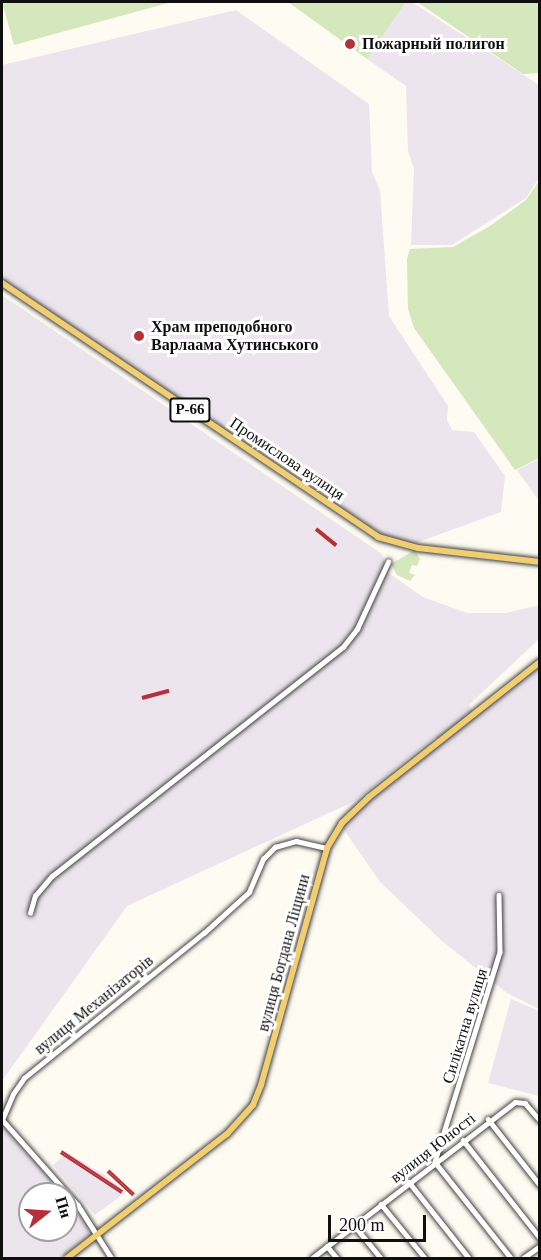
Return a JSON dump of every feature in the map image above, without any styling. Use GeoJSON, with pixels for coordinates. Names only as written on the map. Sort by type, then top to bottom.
{"type":"FeatureCollection","features":[{"type":"Feature","properties":{"kind":"main road","name":"Промислова вулиця"},"geometry":{"type":"LineString","coordinates":[[2,283],[378,537],[418,548],[540,562]]}},
{"type":"Feature","properties":{"kind":"main road","name":"вулиця Богдана Ліщини"},"geometry":{"type":"LineString","coordinates":[[67,1258],[227,1134],[253,1105],[327,848],[355,810],[540,662]]}},
{"type":"Feature","properties":{"kind":"street"},"geometry":{"type":"LineString","coordinates":[[30,913],[35,896],[52,876],[343,647],[357,629],[388,562]]}},
{"type":"Feature","properties":{"kind":"street","name":"вулиця Механізаторів"},"geometry":{"type":"LineString","coordinates":[[94,1237],[74,1201],[2,1120],[13,1094],[24,1078],[204,933],[249,892],[263,859],[275,847],[296,841],[327,848]]}},
{"type":"Feature","properties":{"kind":"street","name":"Силікатна вулиця"},"geometry":{"type":"LineString","coordinates":[[435,1162],[500,952],[499,895]]}},
{"type":"Feature","properties":{"kind":"street","name":"вулиця Юності"},"geometry":{"type":"LineString","coordinates":[[312,1258],[489,1119],[514,1102],[525,1103],[540,1120]]}},
{"type":"Feature","properties":{"kind":"street"},"geometry":{"type":"LineString","coordinates":[[489,1119],[540,1185]]}},
{"type":"Feature","properties":{"kind":"street"},"geometry":{"type":"LineString","coordinates":[[463,1140],[540,1238]]}},
{"type":"Feature","properties":{"kind":"street"},"geometry":{"type":"LineString","coordinates":[[435,1162],[511,1258]]}},
{"type":"Feature","properties":{"kind":"street"},"geometry":{"type":"LineString","coordinates":[[409,1182],[469,1258]]}},
{"type":"Feature","properties":{"kind":"street"},"geometry":{"type":"LineString","coordinates":[[381,1204],[425,1258]]}},
{"type":"Feature","properties":{"kind":"street"},"geometry":{"type":"LineString","coordinates":[[354,1225],[381,1258]]}},
{"type":"Feature","properties":{"kind":"street"},"geometry":{"type":"LineString","coordinates":[[94,1237],[111,1258]]}},
{"type":"Feature","properties":{"kind":"street"},"geometry":{"type":"LineString","coordinates":[[327,1246],[337,1258]]}},
{"type":"Feature","properties":{"kind":"street"},"geometry":{"type":"LineString","coordinates":[[523,1258],[540,1246]]}},
{"type":"Feature","properties":{"kind":"shaded area"},"geometry":{"type":"Polygon","coordinates":[[[406,2],[412,2],[539,85],[539,178],[526,198],[452,245],[411,245],[414,169],[408,151],[406,86],[367,59],[406,2]]]}},
{"type":"Feature","properties":{"kind":"shaded area"},"geometry":{"type":"Polygon","coordinates":[[[236,10],[369,104],[372,172],[380,190],[389,316],[448,406],[447,420],[452,430],[474,432],[505,476],[501,512],[413,544],[385,537],[2,279],[2,65],[236,10]]]}},
{"type":"Feature","properties":{"kind":"shaded area"},"geometry":{"type":"Polygon","coordinates":[[[2,295],[382,554],[387,572],[423,597],[467,613],[506,613],[540,605],[539,639],[469,705],[473,712],[437,739],[435,737],[355,801],[127,906],[2,1081],[2,295]]]}},
{"type":"Feature","properties":{"kind":"shaded area"},"geometry":{"type":"Polygon","coordinates":[[[539,459],[539,501],[517,470],[539,459]]]}},
{"type":"Feature","properties":{"kind":"shaded area"},"geometry":{"type":"Polygon","coordinates":[[[539,665],[539,1009],[507,993],[442,941],[380,882],[342,827],[357,810],[539,665]]]}},
{"type":"Feature","properties":{"kind":"shaded area"},"geometry":{"type":"Polygon","coordinates":[[[511,999],[539,1011],[539,1096],[488,1083],[511,999]]]}},
{"type":"Feature","properties":{"kind":"shaded area"},"geometry":{"type":"Polygon","coordinates":[[[2,1125],[54,1182],[18,1182],[18,1242],[78,1242],[78,1213],[90,1235],[61,1258],[2,1258],[2,1125]]]}},
{"type":"Feature","properties":{"kind":"shaded area"},"geometry":{"type":"Polygon","coordinates":[[[64,1155],[73,1156],[105,1175],[126,1192],[95,1215],[78,1195],[78,1182],[67,1182],[53,1165],[64,1155]]]}},
{"type":"Feature","properties":{"kind":"green space"},"geometry":{"type":"Polygon","coordinates":[[[2,2],[172,2],[14,45],[2,2]]]}},
{"type":"Feature","properties":{"kind":"green space"},"geometry":{"type":"Polygon","coordinates":[[[288,2],[406,2],[367,59],[288,2]]]}},
{"type":"Feature","properties":{"kind":"green space"},"geometry":{"type":"Polygon","coordinates":[[[417,2],[539,2],[539,73],[523,74],[417,2]]]}},
{"type":"Feature","properties":{"kind":"green space"},"geometry":{"type":"Polygon","coordinates":[[[539,181],[539,458],[515,470],[414,328],[408,309],[407,259],[410,249],[453,247],[490,226],[526,200],[539,181]]]}},
{"type":"Feature","properties":{"kind":"green space"},"geometry":{"type":"Polygon","coordinates":[[[415,550],[420,559],[417,566],[412,565],[409,573],[415,575],[410,581],[397,575],[391,564],[415,550]]]}},
{"type":"Feature","properties":{"kind":"railway"},"geometry":{"type":"LineString","coordinates":[[316,529],[336,545]]}},
{"type":"Feature","properties":{"kind":"railway"},"geometry":{"type":"LineString","coordinates":[[142,698],[169,691]]}},
{"type":"Feature","properties":{"kind":"railway"},"geometry":{"type":"LineString","coordinates":[[61,1152],[122,1192]]}},
{"type":"Feature","properties":{"kind":"railway"},"geometry":{"type":"LineString","coordinates":[[108,1171],[134,1195]]}},
{"type":"Feature","properties":{"kind":"place","name":"Пожарный полигон"},"geometry":{"type":"Point","coordinates":[350,44]}},
{"type":"Feature","properties":{"kind":"place","name":"Храм преподобного Варлаама Хутинського"},"geometry":{"type":"Point","coordinates":[139,336]}}]}
